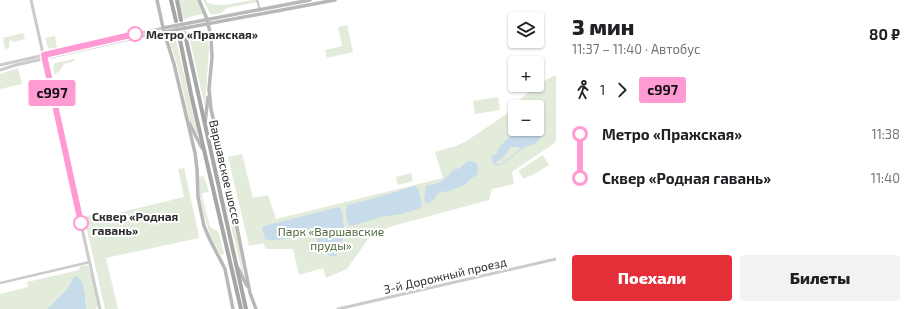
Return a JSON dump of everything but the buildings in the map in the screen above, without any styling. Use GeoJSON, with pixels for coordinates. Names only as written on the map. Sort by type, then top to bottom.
{"type":"FeatureCollection","features":[{"type":"Feature","properties":{"kind":"main road"},"geometry":{"type":"LineString","coordinates":[[156,0],[174,64],[195,153],[198,197],[204,226],[225,269],[233,309]]}},
{"type":"Feature","properties":{"kind":"main road"},"geometry":{"type":"LineString","coordinates":[[171,0],[176,21]]}},
{"type":"Feature","properties":{"kind":"main road"},"geometry":{"type":"LineString","coordinates":[[177,0],[182,20]]}},
{"type":"Feature","properties":{"kind":"main road"},"geometry":{"type":"LineString","coordinates":[[199,0],[207,19],[212,49],[205,124]]}},
{"type":"Feature","properties":{"kind":"main road"},"geometry":{"type":"LineString","coordinates":[[164,30],[207,19],[310,0]]}},
{"type":"Feature","properties":{"kind":"main road"},"geometry":{"type":"LineString","coordinates":[[164,30],[208,24],[335,0]]}},
{"type":"Feature","properties":{"kind":"main road","name":"Варшавское шоссе"},"geometry":{"type":"LineString","coordinates":[[186,39],[246,309]]}},
{"type":"Feature","properties":{"kind":"main road","name":"Варшавское шоссе"},"geometry":{"type":"LineString","coordinates":[[180,40],[240,309]]}},
{"type":"Feature","properties":{"kind":"main road"},"geometry":{"type":"LineString","coordinates":[[209,90],[211,109],[230,192],[250,293]]}},
{"type":"Feature","properties":{"kind":"main road"},"geometry":{"type":"LineString","coordinates":[[186,117],[190,127],[201,144],[207,164]]}},
{"type":"Feature","properties":{"kind":"main road"},"geometry":{"type":"LineString","coordinates":[[237,265],[256,309]]}},
{"type":"Feature","properties":{"kind":"street"},"geometry":{"type":"LineString","coordinates":[[31,0],[100,309]]}},
{"type":"Feature","properties":{"kind":"street"},"geometry":{"type":"LineString","coordinates":[[258,0],[260,10]]}},
{"type":"Feature","properties":{"kind":"street"},"geometry":{"type":"LineString","coordinates":[[280,6],[278,9],[281,11]]}},
{"type":"Feature","properties":{"kind":"street"},"geometry":{"type":"LineString","coordinates":[[268,8],[270,12],[268,13]]}},
{"type":"Feature","properties":{"kind":"street"},"geometry":{"type":"LineString","coordinates":[[0,65],[143,36],[164,30]]}},
{"type":"Feature","properties":{"kind":"street"},"geometry":{"type":"LineString","coordinates":[[0,70],[44,57]]}},
{"type":"Feature","properties":{"kind":"street","name":"3-й Дорожный проезд"},"geometry":{"type":"LineString","coordinates":[[338,309],[556,259]]}},
{"type":"Feature","properties":{"kind":"street"},"geometry":{"type":"LineString","coordinates":[[0,283],[90,262]]}},
{"type":"Feature","properties":{"kind":"green space"},"geometry":{"type":"Polygon","coordinates":[[[179,0],[197,0],[203,14],[192,16],[184,20],[185,18],[183,18],[179,0]]]}},
{"type":"Feature","properties":{"kind":"green space"},"geometry":{"type":"Polygon","coordinates":[[[203,0],[206,0],[208,3],[213,5],[232,4],[251,0],[257,0],[257,2],[227,8],[221,13],[211,15],[203,0]]]}},
{"type":"Feature","properties":{"kind":"green space"},"geometry":{"type":"Polygon","coordinates":[[[347,25],[353,52],[327,58],[325,50],[342,46],[338,27],[347,25]]]}},
{"type":"Feature","properties":{"kind":"green space"},"geometry":{"type":"Polygon","coordinates":[[[23,33],[25,39],[13,42],[10,40],[9,48],[5,49],[3,38],[23,33]]]}},
{"type":"Feature","properties":{"kind":"green space"},"geometry":{"type":"Polygon","coordinates":[[[55,36],[57,48],[49,49],[45,38],[55,36]]]}},
{"type":"Feature","properties":{"kind":"green space"},"geometry":{"type":"Polygon","coordinates":[[[208,36],[209,50],[205,106],[189,37],[194,39],[208,36]]]}},
{"type":"Feature","properties":{"kind":"green space"},"geometry":{"type":"Polygon","coordinates":[[[176,40],[198,134],[193,129],[190,122],[178,68],[170,43],[176,40]]]}},
{"type":"Feature","properties":{"kind":"green space"},"geometry":{"type":"Polygon","coordinates":[[[74,59],[75,61],[64,64],[59,72],[54,74],[53,66],[55,63],[74,59]]]}},
{"type":"Feature","properties":{"kind":"green space"},"geometry":{"type":"Polygon","coordinates":[[[18,68],[22,84],[0,89],[0,74],[18,68]]]}},
{"type":"Feature","properties":{"kind":"green space","name":"Парк «Варшавские пруды»"},"geometry":{"type":"Polygon","coordinates":[[[556,75],[556,142],[512,172],[514,184],[492,189],[489,200],[389,227],[368,239],[347,269],[326,278],[323,268],[299,275],[293,249],[266,249],[263,243],[249,246],[228,157],[242,154],[253,198],[268,195],[276,219],[443,178],[435,152],[456,146],[468,140],[508,113],[508,136],[544,136],[544,100],[519,100],[529,92],[544,92],[545,81],[556,75]]]}},
{"type":"Feature","properties":{"kind":"green space"},"geometry":{"type":"Polygon","coordinates":[[[498,97],[500,110],[475,114],[473,101],[498,97]]]}},
{"type":"Feature","properties":{"kind":"green space"},"geometry":{"type":"Polygon","coordinates":[[[543,155],[549,165],[524,179],[518,171],[543,155]]]}},
{"type":"Feature","properties":{"kind":"green space"},"geometry":{"type":"Polygon","coordinates":[[[184,168],[199,238],[106,258],[118,309],[105,309],[84,217],[96,214],[97,218],[184,197],[178,169],[184,168]]]}},
{"type":"Feature","properties":{"kind":"green space"},"geometry":{"type":"Polygon","coordinates":[[[221,168],[223,168],[237,231],[244,277],[227,209],[228,200],[221,168]]]}},
{"type":"Feature","properties":{"kind":"green space"},"geometry":{"type":"Polygon","coordinates":[[[411,173],[413,181],[398,185],[396,177],[411,173]]]}},
{"type":"Feature","properties":{"kind":"green space"},"geometry":{"type":"Polygon","coordinates":[[[204,176],[209,192],[202,193],[202,196],[210,227],[218,231],[224,254],[221,255],[211,238],[200,196],[199,177],[204,176]]]}},
{"type":"Feature","properties":{"kind":"green space"},"geometry":{"type":"Polygon","coordinates":[[[88,265],[99,306],[96,309],[86,309],[86,301],[82,283],[73,278],[67,289],[47,309],[0,309],[0,294],[28,287],[27,282],[79,270],[80,266],[88,265]]]}},
{"type":"Feature","properties":{"kind":"water"},"geometry":{"type":"Polygon","coordinates":[[[511,136],[542,136],[537,142],[524,148],[503,164],[498,166],[494,164],[491,157],[497,153],[498,149],[511,136]],[[512,147],[496,163],[501,164],[520,149],[519,147],[512,147]]]}},
{"type":"Feature","properties":{"kind":"water"},"geometry":{"type":"Polygon","coordinates":[[[469,161],[474,162],[477,165],[477,175],[470,179],[465,185],[437,194],[434,200],[426,203],[424,199],[427,185],[435,184],[444,180],[453,170],[460,168],[469,161]]]}},
{"type":"Feature","properties":{"kind":"water"},"geometry":{"type":"Polygon","coordinates":[[[416,186],[419,191],[422,205],[419,209],[381,217],[351,226],[348,224],[346,212],[348,205],[416,186]]]}},
{"type":"Feature","properties":{"kind":"water"},"geometry":{"type":"Polygon","coordinates":[[[339,207],[343,214],[344,235],[336,256],[331,256],[321,252],[316,237],[312,234],[282,239],[265,239],[262,228],[264,226],[339,207]]]}},
{"type":"Feature","properties":{"kind":"water"},"geometry":{"type":"Polygon","coordinates":[[[76,276],[83,285],[86,309],[47,309],[67,289],[73,278],[76,276]]]}},
{"type":"Feature","properties":{"kind":"tunnel"},"geometry":{"type":"LineString","coordinates":[[183,25],[186,39]]}},
{"type":"Feature","properties":{"kind":"tunnel"},"geometry":{"type":"LineString","coordinates":[[177,27],[180,40]]}},
{"type":"Feature","properties":{"kind":"bus line","name":"с997"},"geometry":{"type":"LineString","coordinates":[[81,223],[44,55],[135,34]]}},
{"type":"Feature","properties":{"kind":"place","name":"Метро «Пражская»"},"geometry":{"type":"Point","coordinates":[135,34]}},
{"type":"Feature","properties":{"kind":"place","name":"Сквер «Родная гавань»"},"geometry":{"type":"Point","coordinates":[81,223]}}]}
